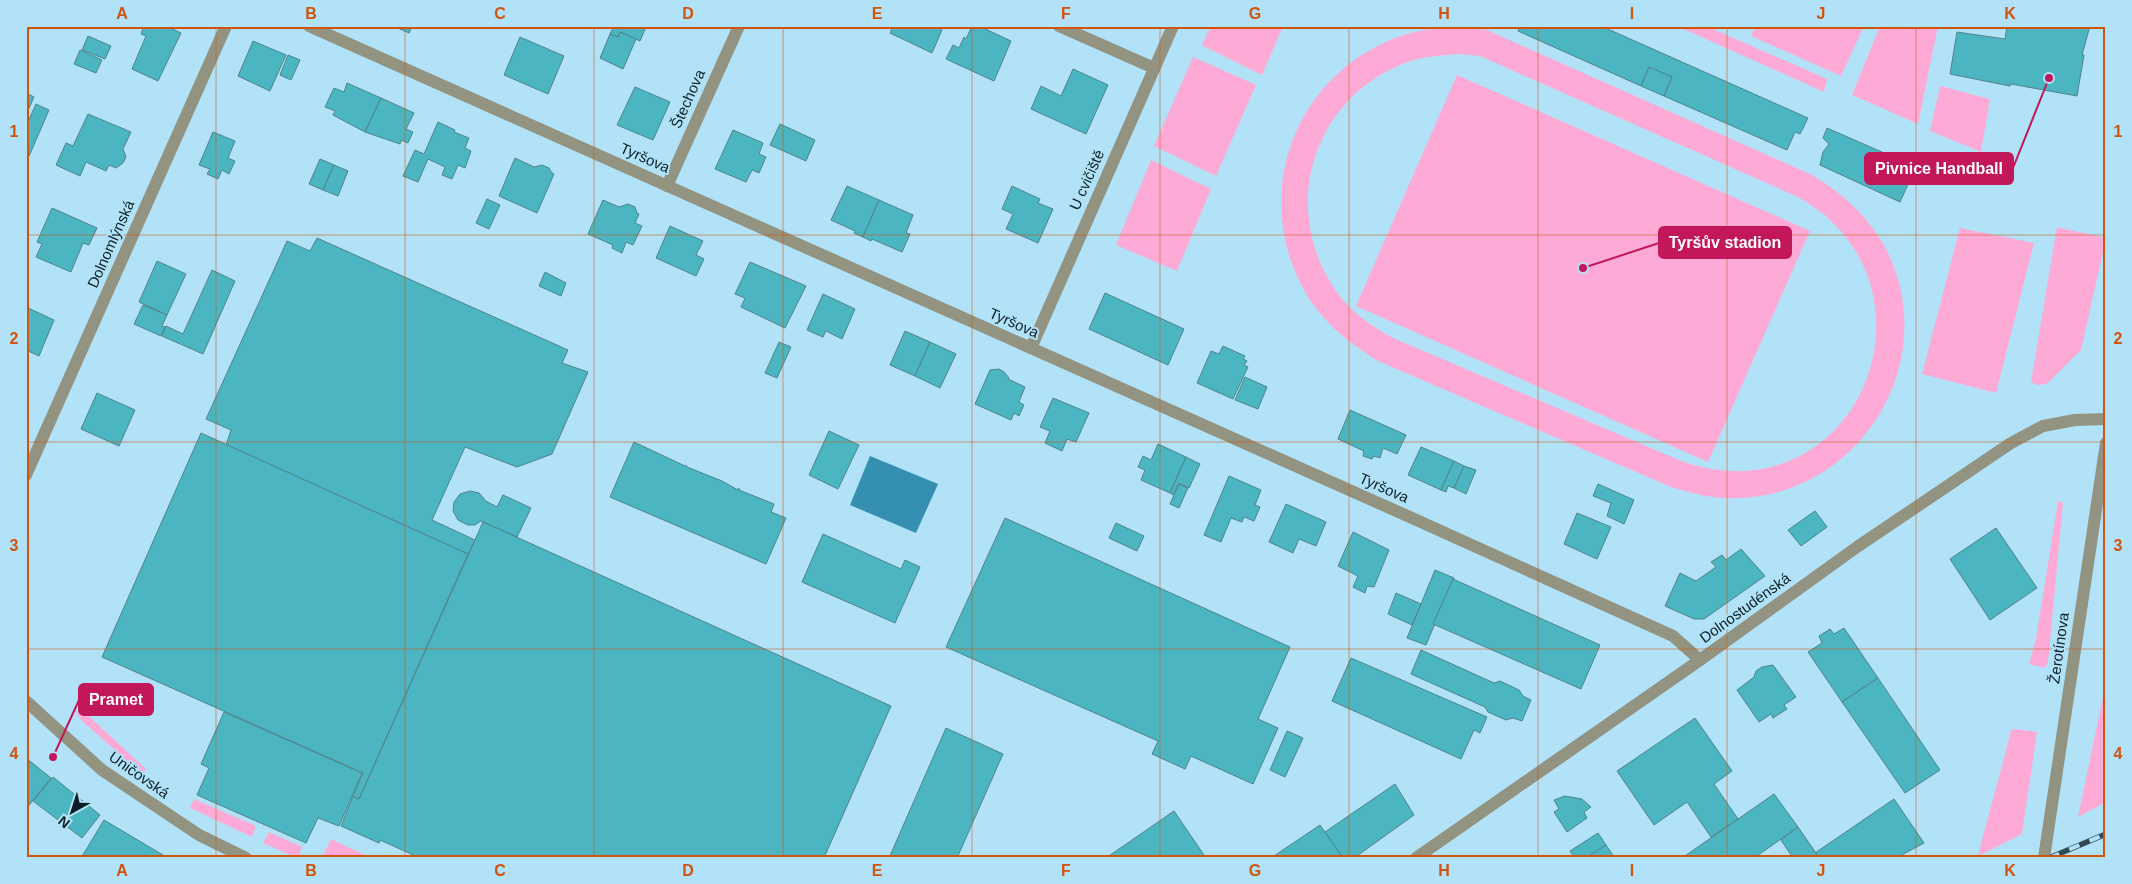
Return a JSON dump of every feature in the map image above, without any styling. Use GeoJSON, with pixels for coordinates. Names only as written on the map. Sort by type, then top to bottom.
{"type":"FeatureCollection","features":[{"type":"Feature","properties":{"kind":"street","name":"Dolnomlýnská"},"geometry":{"type":"LineString","coordinates":[[26,475],[226,26]]}},
{"type":"Feature","properties":{"kind":"street","name":"Tyršova"},"geometry":{"type":"LineString","coordinates":[[309,26],[1672,636],[1700,660]]}},
{"type":"Feature","properties":{"kind":"street","name":"Štechova"},"geometry":{"type":"LineString","coordinates":[[667,186],[739,26]]}},
{"type":"Feature","properties":{"kind":"street"},"geometry":{"type":"LineString","coordinates":[[1059,26],[1154,68]]}},
{"type":"Feature","properties":{"kind":"street","name":"U cvičiště"},"geometry":{"type":"LineString","coordinates":[[1031,348],[1173,26]]}},
{"type":"Feature","properties":{"kind":"street","name":"Dolnostudénská"},"geometry":{"type":"LineString","coordinates":[[1416,858],[2011,442],[2043,426],[2075,420],[2106,419]]}},
{"type":"Feature","properties":{"kind":"street","name":"Žerotínova"},"geometry":{"type":"LineString","coordinates":[[2044,858],[2106,443]]}},
{"type":"Feature","properties":{"kind":"street","name":"Uničovská"},"geometry":{"type":"LineString","coordinates":[[26,701],[102,770],[186,827],[246,858]]}},
{"type":"Feature","properties":{"kind":"shaded area"},"geometry":{"type":"Polygon","coordinates":[[[1211,26],[1283,26],[1262,75],[1202,45],[1211,26]]]}},
{"type":"Feature","properties":{"kind":"shaded area"},"geometry":{"type":"Polygon","coordinates":[[[1677,26],[1716,26],[1715,30],[1827,79],[1824,92],[1677,26]]]}},
{"type":"Feature","properties":{"kind":"shaded area"},"geometry":{"type":"Polygon","coordinates":[[[1755,26],[1864,26],[1841,76],[1751,36],[1755,26]]]}},
{"type":"Feature","properties":{"kind":"shaded area"},"geometry":{"type":"Polygon","coordinates":[[[1880,26],[1938,26],[1918,124],[1852,95],[1880,26]]]}},
{"type":"Feature","properties":{"kind":"shaded area"},"geometry":{"type":"Polygon","coordinates":[[[1460,27],[1487,30],[1810,174],[1832,188],[1862,215],[1885,247],[1901,292],[1904,337],[1895,380],[1876,419],[1848,453],[1813,478],[1770,494],[1723,498],[1690,492],[1671,487],[1378,361],[1352,343],[1329,323],[1315,307],[1294,268],[1283,228],[1282,187],[1290,147],[1308,110],[1333,78],[1367,52],[1407,34],[1460,27]],[[1442,55],[1414,60],[1380,75],[1352,97],[1330,124],[1316,155],[1309,189],[1309,223],[1318,258],[1336,291],[1348,305],[1361,317],[1391,337],[1681,461],[1704,468],[1744,471],[1787,462],[1822,441],[1849,412],[1867,377],[1876,338],[1874,297],[1860,259],[1834,224],[1822,213],[1798,197],[1480,56],[1442,55]]]}},
{"type":"Feature","properties":{"kind":"shaded area"},"geometry":{"type":"Polygon","coordinates":[[[1193,57],[1256,85],[1216,176],[1154,146],[1193,57]]]}},
{"type":"Feature","properties":{"kind":"shaded area"},"geometry":{"type":"Polygon","coordinates":[[[1457,75],[1810,231],[1708,462],[1356,306],[1457,75]]]}},
{"type":"Feature","properties":{"kind":"shaded area"},"geometry":{"type":"Polygon","coordinates":[[[1940,86],[1990,99],[1981,152],[1930,131],[1940,86]]]}},
{"type":"Feature","properties":{"kind":"shaded area"},"geometry":{"type":"Polygon","coordinates":[[[1151,160],[1211,189],[1177,271],[1116,245],[1151,160]]]}},
{"type":"Feature","properties":{"kind":"shaded area"},"geometry":{"type":"Polygon","coordinates":[[[2057,227],[2106,238],[2081,350],[2047,384],[2037,385],[2031,382],[2057,227]]]}},
{"type":"Feature","properties":{"kind":"shaded area"},"geometry":{"type":"Polygon","coordinates":[[[1960,228],[2034,243],[1996,393],[1922,374],[1960,228]]]}},
{"type":"Feature","properties":{"kind":"shaded area"},"geometry":{"type":"Polygon","coordinates":[[[2058,501],[2063,503],[2048,662],[2045,668],[2029,664],[2036,639],[2058,501]]]}},
{"type":"Feature","properties":{"kind":"shaded area"},"geometry":{"type":"Polygon","coordinates":[[[2106,682],[2106,802],[2078,817],[2106,682]]]}},
{"type":"Feature","properties":{"kind":"shaded area"},"geometry":{"type":"Polygon","coordinates":[[[81,709],[146,769],[144,772],[135,768],[81,720],[77,713],[81,709]]]}},
{"type":"Feature","properties":{"kind":"shaded area"},"geometry":{"type":"Polygon","coordinates":[[[2011,730],[2037,732],[2022,834],[1978,856],[2011,730]]]}},
{"type":"Feature","properties":{"kind":"shaded area"},"geometry":{"type":"Polygon","coordinates":[[[194,799],[256,826],[252,837],[190,808],[194,799]]]}},
{"type":"Feature","properties":{"kind":"shaded area"},"geometry":{"type":"Polygon","coordinates":[[[269,832],[302,847],[298,858],[263,843],[269,832]]]}},
{"type":"Feature","properties":{"kind":"shaded area"},"geometry":{"type":"Polygon","coordinates":[[[331,839],[371,858],[322,858],[331,839]]]}},
{"type":"Feature","properties":{"kind":"water"},"geometry":{"type":"Polygon","coordinates":[[[870,456],[938,484],[916,533],[850,505],[870,456]]]}},
{"type":"Feature","properties":{"kind":"building"},"geometry":{"type":"Polygon","coordinates":[[[144,26],[166,26],[181,33],[158,81],[132,69],[146,36],[141,34],[144,26]]]}},
{"type":"Feature","properties":{"kind":"building"},"geometry":{"type":"Polygon","coordinates":[[[393,26],[412,26],[409,33],[393,26]]]}},
{"type":"Feature","properties":{"kind":"building"},"geometry":{"type":"Polygon","coordinates":[[[614,26],[646,27],[640,41],[620,32],[618,37],[610,34],[614,26]]]}},
{"type":"Feature","properties":{"kind":"building"},"geometry":{"type":"Polygon","coordinates":[[[893,26],[935,26],[942,30],[932,53],[890,33],[893,26]]]}},
{"type":"Feature","properties":{"kind":"building"},"geometry":{"type":"Polygon","coordinates":[[[972,26],[979,26],[1011,41],[994,81],[946,59],[953,45],[959,48],[972,26]]]}},
{"type":"Feature","properties":{"kind":"building"},"geometry":{"type":"Polygon","coordinates":[[[1520,26],[1601,26],[1808,118],[1800,134],[1795,132],[1787,150],[1664,96],[1672,77],[1649,67],[1641,86],[1518,31],[1520,26]]]}},
{"type":"Feature","properties":{"kind":"building"},"geometry":{"type":"Polygon","coordinates":[[[2007,26],[2090,26],[2082,55],[2084,55],[2077,96],[2011,84],[2010,86],[1950,74],[1957,32],[2005,39],[2007,26]]]}},
{"type":"Feature","properties":{"kind":"building"},"geometry":{"type":"Polygon","coordinates":[[[620,32],[636,39],[623,69],[600,58],[610,34],[618,37],[620,32]]]}},
{"type":"Feature","properties":{"kind":"building"},"geometry":{"type":"Polygon","coordinates":[[[88,36],[111,46],[105,59],[82,50],[88,36]]]}},
{"type":"Feature","properties":{"kind":"building"},"geometry":{"type":"Polygon","coordinates":[[[520,37],[564,56],[548,94],[504,75],[520,37]]]}},
{"type":"Feature","properties":{"kind":"building"},"geometry":{"type":"Polygon","coordinates":[[[253,41],[286,55],[270,91],[238,76],[253,41]]]}},
{"type":"Feature","properties":{"kind":"building"},"geometry":{"type":"Polygon","coordinates":[[[80,50],[102,60],[96,73],[74,64],[80,50]]]}},
{"type":"Feature","properties":{"kind":"building"},"geometry":{"type":"Polygon","coordinates":[[[288,55],[300,60],[291,80],[280,75],[288,55]]]}},
{"type":"Feature","properties":{"kind":"building"},"geometry":{"type":"Polygon","coordinates":[[[1649,67],[1672,77],[1664,96],[1641,86],[1649,67]]]}},
{"type":"Feature","properties":{"kind":"building"},"geometry":{"type":"Polygon","coordinates":[[[1073,69],[1108,85],[1086,134],[1031,109],[1041,86],[1061,96],[1073,69]]]}},
{"type":"Feature","properties":{"kind":"building"},"geometry":{"type":"Polygon","coordinates":[[[347,83],[381,98],[365,132],[333,115],[335,111],[325,107],[334,88],[344,92],[347,83]]]}},
{"type":"Feature","properties":{"kind":"building"},"geometry":{"type":"Polygon","coordinates":[[[635,87],[670,102],[653,140],[617,125],[635,87]]]}},
{"type":"Feature","properties":{"kind":"building"},"geometry":{"type":"Polygon","coordinates":[[[26,93],[34,97],[26,115],[26,93]]]}},
{"type":"Feature","properties":{"kind":"building"},"geometry":{"type":"Polygon","coordinates":[[[381,98],[414,113],[406,129],[413,132],[408,143],[401,140],[400,144],[365,132],[381,98]]]}},
{"type":"Feature","properties":{"kind":"building"},"geometry":{"type":"Polygon","coordinates":[[[36,104],[49,110],[26,163],[26,126],[36,104]]]}},
{"type":"Feature","properties":{"kind":"building"},"geometry":{"type":"Polygon","coordinates":[[[88,114],[131,132],[123,149],[126,157],[123,163],[116,168],[109,165],[106,171],[86,162],[80,176],[56,165],[66,143],[73,146],[88,114]]]}},
{"type":"Feature","properties":{"kind":"building"},"geometry":{"type":"Polygon","coordinates":[[[438,122],[455,130],[454,132],[469,138],[465,148],[471,151],[465,168],[458,165],[452,179],[442,175],[445,167],[428,159],[418,182],[403,176],[415,150],[424,154],[438,122]]]}},
{"type":"Feature","properties":{"kind":"building"},"geometry":{"type":"Polygon","coordinates":[[[780,124],[815,140],[806,161],[770,145],[780,124]]]}},
{"type":"Feature","properties":{"kind":"building"},"geometry":{"type":"Polygon","coordinates":[[[1827,128],[1916,167],[1900,202],[1820,165],[1823,152],[1829,144],[1823,138],[1827,128]]]}},
{"type":"Feature","properties":{"kind":"building"},"geometry":{"type":"Polygon","coordinates":[[[733,130],[763,143],[759,154],[766,157],[759,173],[752,170],[746,182],[715,169],[733,130]]]}},
{"type":"Feature","properties":{"kind":"building"},"geometry":{"type":"Polygon","coordinates":[[[213,132],[235,141],[228,158],[235,161],[229,174],[222,170],[218,179],[207,174],[210,169],[199,165],[213,132]]]}},
{"type":"Feature","properties":{"kind":"building"},"geometry":{"type":"Polygon","coordinates":[[[515,158],[534,167],[542,165],[549,168],[554,174],[537,213],[499,196],[515,158]]]}},
{"type":"Feature","properties":{"kind":"building"},"geometry":{"type":"Polygon","coordinates":[[[320,159],[334,165],[323,190],[309,184],[320,159]]]}},
{"type":"Feature","properties":{"kind":"building"},"geometry":{"type":"Polygon","coordinates":[[[334,165],[348,171],[338,196],[323,190],[334,165]]]}},
{"type":"Feature","properties":{"kind":"building"},"geometry":{"type":"Polygon","coordinates":[[[847,186],[879,200],[863,237],[854,233],[855,231],[831,220],[847,186]]]}},
{"type":"Feature","properties":{"kind":"building"},"geometry":{"type":"Polygon","coordinates":[[[1012,186],[1040,199],[1038,203],[1053,209],[1038,243],[1006,229],[1013,214],[1002,209],[1012,186]]]}},
{"type":"Feature","properties":{"kind":"building"},"geometry":{"type":"Polygon","coordinates":[[[487,199],[500,205],[489,229],[476,223],[487,199]]]}},
{"type":"Feature","properties":{"kind":"building"},"geometry":{"type":"Polygon","coordinates":[[[603,200],[619,207],[628,204],[635,207],[639,214],[635,223],[642,226],[633,245],[626,242],[622,253],[612,248],[613,245],[588,234],[603,200]]]}},
{"type":"Feature","properties":{"kind":"building"},"geometry":{"type":"Polygon","coordinates":[[[879,200],[913,215],[906,233],[910,234],[902,252],[863,237],[879,200]]]}},
{"type":"Feature","properties":{"kind":"building"},"geometry":{"type":"Polygon","coordinates":[[[52,208],[97,228],[89,245],[83,243],[71,272],[36,257],[42,244],[37,242],[52,208]]]}},
{"type":"Feature","properties":{"kind":"building"},"geometry":{"type":"Polygon","coordinates":[[[670,226],[703,241],[696,255],[704,259],[696,276],[656,258],[670,226]]]}},
{"type":"Feature","properties":{"kind":"building"},"geometry":{"type":"Polygon","coordinates":[[[317,238],[568,350],[562,363],[588,372],[552,454],[517,467],[465,447],[432,520],[475,540],[468,554],[226,445],[231,430],[206,419],[287,241],[310,251],[317,238]]]}},
{"type":"Feature","properties":{"kind":"building"},"geometry":{"type":"Polygon","coordinates":[[[157,261],[186,274],[167,315],[139,302],[157,261]]]}},
{"type":"Feature","properties":{"kind":"building"},"geometry":{"type":"Polygon","coordinates":[[[750,262],[806,286],[785,328],[741,307],[745,298],[735,294],[750,262]]]}},
{"type":"Feature","properties":{"kind":"building"},"geometry":{"type":"Polygon","coordinates":[[[212,270],[235,281],[203,354],[162,336],[166,326],[183,334],[212,270]]]}},
{"type":"Feature","properties":{"kind":"building"},"geometry":{"type":"Polygon","coordinates":[[[545,272],[566,283],[561,296],[539,286],[545,272]]]}},
{"type":"Feature","properties":{"kind":"building"},"geometry":{"type":"Polygon","coordinates":[[[1105,293],[1184,329],[1168,365],[1089,329],[1105,293]]]}},
{"type":"Feature","properties":{"kind":"building"},"geometry":{"type":"Polygon","coordinates":[[[823,294],[855,309],[842,339],[826,331],[823,337],[807,330],[823,294]]]}},
{"type":"Feature","properties":{"kind":"building"},"geometry":{"type":"Polygon","coordinates":[[[143,305],[167,315],[162,326],[165,327],[161,336],[134,324],[143,305]]]}},
{"type":"Feature","properties":{"kind":"building"},"geometry":{"type":"Polygon","coordinates":[[[26,307],[54,320],[39,356],[26,350],[26,307]]]}},
{"type":"Feature","properties":{"kind":"building"},"geometry":{"type":"Polygon","coordinates":[[[905,331],[930,342],[915,376],[890,365],[905,331]]]}},
{"type":"Feature","properties":{"kind":"building"},"geometry":{"type":"Polygon","coordinates":[[[779,342],[791,347],[777,378],[765,373],[779,342]]]}},
{"type":"Feature","properties":{"kind":"building"},"geometry":{"type":"Polygon","coordinates":[[[930,342],[956,354],[940,388],[915,376],[930,342]]]}},
{"type":"Feature","properties":{"kind":"building"},"geometry":{"type":"Polygon","coordinates":[[[1223,346],[1245,356],[1243,359],[1247,361],[1244,365],[1248,367],[1233,399],[1197,383],[1211,351],[1219,354],[1223,346]]]}},
{"type":"Feature","properties":{"kind":"building"},"geometry":{"type":"Polygon","coordinates":[[[999,369],[1004,372],[1008,379],[1025,387],[1019,402],[1024,405],[1019,416],[1014,413],[1011,420],[975,404],[990,370],[999,369]]]}},
{"type":"Feature","properties":{"kind":"building"},"geometry":{"type":"Polygon","coordinates":[[[1245,377],[1267,387],[1258,409],[1235,400],[1245,377]]]}},
{"type":"Feature","properties":{"kind":"building"},"geometry":{"type":"Polygon","coordinates":[[[97,393],[135,410],[119,446],[81,429],[97,393]]]}},
{"type":"Feature","properties":{"kind":"building"},"geometry":{"type":"Polygon","coordinates":[[[1053,398],[1089,413],[1076,442],[1067,439],[1062,451],[1045,443],[1050,431],[1040,427],[1053,398]]]}},
{"type":"Feature","properties":{"kind":"building"},"geometry":{"type":"Polygon","coordinates":[[[1350,410],[1406,435],[1397,454],[1383,448],[1380,458],[1374,456],[1372,459],[1363,456],[1364,451],[1338,439],[1350,410]]]}},
{"type":"Feature","properties":{"kind":"building"},"geometry":{"type":"Polygon","coordinates":[[[829,431],[859,445],[838,489],[809,475],[829,431]]]}},
{"type":"Feature","properties":{"kind":"building"},"geometry":{"type":"Polygon","coordinates":[[[201,433],[468,554],[359,799],[353,796],[363,773],[102,657],[201,433]]]}},
{"type":"Feature","properties":{"kind":"building"},"geometry":{"type":"Polygon","coordinates":[[[634,442],[738,490],[739,488],[739,490],[774,504],[771,512],[786,518],[766,564],[610,497],[634,442]]]}},
{"type":"Feature","properties":{"kind":"building"},"geometry":{"type":"Polygon","coordinates":[[[1158,444],[1186,457],[1170,493],[1141,480],[1145,470],[1138,467],[1143,456],[1151,460],[1158,444]]]}},
{"type":"Feature","properties":{"kind":"building"},"geometry":{"type":"Polygon","coordinates":[[[1421,447],[1454,461],[1441,490],[1408,475],[1421,447]]]}},
{"type":"Feature","properties":{"kind":"building"},"geometry":{"type":"Polygon","coordinates":[[[1186,457],[1200,464],[1189,488],[1179,483],[1173,495],[1170,493],[1186,457]]]}},
{"type":"Feature","properties":{"kind":"building"},"geometry":{"type":"Polygon","coordinates":[[[1454,461],[1464,466],[1454,488],[1448,486],[1446,492],[1441,490],[1454,461]]]}},
{"type":"Feature","properties":{"kind":"building"},"geometry":{"type":"Polygon","coordinates":[[[1464,466],[1476,470],[1466,494],[1454,488],[1464,466]]]}},
{"type":"Feature","properties":{"kind":"building"},"geometry":{"type":"Polygon","coordinates":[[[1229,476],[1261,490],[1255,505],[1260,507],[1254,521],[1244,517],[1242,522],[1231,518],[1221,542],[1204,535],[1229,476]]]}},
{"type":"Feature","properties":{"kind":"building"},"geometry":{"type":"Polygon","coordinates":[[[1179,484],[1188,488],[1179,508],[1170,504],[1179,484]]]}},
{"type":"Feature","properties":{"kind":"building"},"geometry":{"type":"Polygon","coordinates":[[[1598,484],[1634,500],[1624,524],[1607,516],[1611,503],[1593,496],[1598,484]]]}},
{"type":"Feature","properties":{"kind":"building"},"geometry":{"type":"Polygon","coordinates":[[[470,491],[479,493],[486,501],[497,507],[503,495],[531,508],[517,537],[481,521],[475,525],[468,525],[458,520],[453,511],[454,502],[460,494],[470,491]]]}},
{"type":"Feature","properties":{"kind":"building"},"geometry":{"type":"Polygon","coordinates":[[[1286,504],[1326,522],[1316,546],[1299,539],[1293,553],[1269,542],[1286,504]]]}},
{"type":"Feature","properties":{"kind":"building"},"geometry":{"type":"Polygon","coordinates":[[[1815,511],[1827,527],[1801,546],[1788,530],[1815,511]]]}},
{"type":"Feature","properties":{"kind":"building"},"geometry":{"type":"Polygon","coordinates":[[[1577,513],[1611,527],[1597,559],[1564,544],[1577,513]]]}},
{"type":"Feature","properties":{"kind":"building"},"geometry":{"type":"Polygon","coordinates":[[[1005,518],[1290,647],[1258,719],[1278,728],[1253,784],[1191,756],[1185,769],[1152,754],[1158,741],[946,647],[1005,518]]]}},
{"type":"Feature","properties":{"kind":"building"},"geometry":{"type":"Polygon","coordinates":[[[483,522],[891,706],[824,858],[420,858],[380,840],[379,843],[341,826],[353,796],[359,799],[483,522]]]}},
{"type":"Feature","properties":{"kind":"building"},"geometry":{"type":"Polygon","coordinates":[[[1116,523],[1144,536],[1137,551],[1109,538],[1116,523]]]}},
{"type":"Feature","properties":{"kind":"building"},"geometry":{"type":"Polygon","coordinates":[[[1996,528],[2037,588],[1990,620],[1950,559],[1996,528]]]}},
{"type":"Feature","properties":{"kind":"building"},"geometry":{"type":"Polygon","coordinates":[[[1353,532],[1389,550],[1374,587],[1367,586],[1365,593],[1353,587],[1358,576],[1338,566],[1353,532]]]}},
{"type":"Feature","properties":{"kind":"building"},"geometry":{"type":"Polygon","coordinates":[[[823,534],[901,569],[905,560],[920,567],[895,623],[802,582],[823,534]]]}},
{"type":"Feature","properties":{"kind":"building"},"geometry":{"type":"Polygon","coordinates":[[[1741,549],[1765,576],[1704,619],[1694,619],[1665,606],[1680,573],[1696,581],[1716,567],[1711,562],[1722,555],[1726,560],[1741,549]]]}},
{"type":"Feature","properties":{"kind":"building"},"geometry":{"type":"Polygon","coordinates":[[[1435,570],[1454,578],[1426,645],[1407,638],[1435,570]]]}},
{"type":"Feature","properties":{"kind":"building"},"geometry":{"type":"Polygon","coordinates":[[[1453,579],[1600,645],[1581,689],[1433,624],[1453,579]]]}},
{"type":"Feature","properties":{"kind":"building"},"geometry":{"type":"Polygon","coordinates":[[[1396,593],[1421,604],[1412,625],[1388,614],[1396,593]]]}},
{"type":"Feature","properties":{"kind":"building"},"geometry":{"type":"Polygon","coordinates":[[[1844,628],[1878,678],[1842,702],[1808,652],[1822,643],[1819,636],[1830,629],[1834,634],[1844,628]]]}},
{"type":"Feature","properties":{"kind":"building"},"geometry":{"type":"Polygon","coordinates":[[[1421,650],[1494,683],[1500,681],[1519,690],[1523,696],[1531,700],[1522,721],[1513,718],[1506,720],[1488,712],[1485,707],[1411,674],[1421,650]]]}},
{"type":"Feature","properties":{"kind":"building"},"geometry":{"type":"Polygon","coordinates":[[[1351,658],[1487,717],[1480,733],[1474,730],[1461,759],[1332,701],[1351,658]]]}},
{"type":"Feature","properties":{"kind":"building"},"geometry":{"type":"Polygon","coordinates":[[[1773,665],[1796,697],[1784,705],[1787,709],[1773,718],[1771,714],[1759,722],[1737,690],[1754,677],[1756,671],[1762,667],[1773,665]]]}},
{"type":"Feature","properties":{"kind":"building"},"geometry":{"type":"Polygon","coordinates":[[[1878,678],[1940,770],[1905,793],[1842,702],[1878,678]]]}},
{"type":"Feature","properties":{"kind":"building"},"geometry":{"type":"Polygon","coordinates":[[[224,712],[362,773],[339,826],[318,818],[306,843],[197,795],[209,768],[201,764],[224,712]]]}},
{"type":"Feature","properties":{"kind":"building"},"geometry":{"type":"Polygon","coordinates":[[[1695,718],[1732,771],[1714,784],[1738,819],[1711,837],[1687,802],[1654,825],[1617,771],[1695,718]]]}},
{"type":"Feature","properties":{"kind":"building"},"geometry":{"type":"Polygon","coordinates":[[[946,728],[1003,754],[957,858],[889,858],[946,728]]]}},
{"type":"Feature","properties":{"kind":"building"},"geometry":{"type":"Polygon","coordinates":[[[1287,731],[1303,738],[1285,777],[1270,770],[1287,731]]]}},
{"type":"Feature","properties":{"kind":"building"},"geometry":{"type":"Polygon","coordinates":[[[26,758],[51,778],[26,809],[26,758]]]}},
{"type":"Feature","properties":{"kind":"building"},"geometry":{"type":"Polygon","coordinates":[[[53,777],[100,815],[82,838],[33,801],[53,777]]]}},
{"type":"Feature","properties":{"kind":"building"},"geometry":{"type":"Polygon","coordinates":[[[1395,784],[1414,815],[1354,858],[1343,858],[1325,832],[1395,784]]]}},
{"type":"Feature","properties":{"kind":"building"},"geometry":{"type":"Polygon","coordinates":[[[1774,794],[1798,827],[1754,858],[1682,858],[1774,794]]]}},
{"type":"Feature","properties":{"kind":"building"},"geometry":{"type":"Polygon","coordinates":[[[1565,796],[1582,799],[1591,807],[1584,812],[1587,818],[1567,832],[1554,812],[1559,809],[1554,800],[1565,796]]]}},
{"type":"Feature","properties":{"kind":"building"},"geometry":{"type":"Polygon","coordinates":[[[1894,799],[1924,843],[1896,858],[1818,858],[1815,853],[1894,799]]]}},
{"type":"Feature","properties":{"kind":"building"},"geometry":{"type":"Polygon","coordinates":[[[1174,811],[1206,858],[1106,858],[1174,811]]]}},
{"type":"Feature","properties":{"kind":"building"},"geometry":{"type":"Polygon","coordinates":[[[104,820],[168,858],[81,858],[104,820]]]}},
{"type":"Feature","properties":{"kind":"building"},"geometry":{"type":"Polygon","coordinates":[[[1320,825],[1343,858],[1271,858],[1320,825]]]}},
{"type":"Feature","properties":{"kind":"building"},"geometry":{"type":"Polygon","coordinates":[[[1798,827],[1818,858],[1793,858],[1781,840],[1798,827]]]}},
{"type":"Feature","properties":{"kind":"building"},"geometry":{"type":"Polygon","coordinates":[[[1598,833],[1606,845],[1586,858],[1575,858],[1570,851],[1598,833]]]}},
{"type":"Feature","properties":{"kind":"building"},"geometry":{"type":"Polygon","coordinates":[[[1606,845],[1614,857],[1586,858],[1606,845]]]}},
{"type":"Feature","properties":{"kind":"railway"},"geometry":{"type":"LineString","coordinates":[[2049,858],[2106,834]]}},
{"type":"Feature","properties":{"kind":"place","name":"Pivnice Handball"},"geometry":{"type":"Point","coordinates":[2049,78]}},
{"type":"Feature","properties":{"kind":"place","name":"Tyršův stadion"},"geometry":{"type":"Point","coordinates":[1583,268]}},
{"type":"Feature","properties":{"kind":"place","name":"Pramet"},"geometry":{"type":"Point","coordinates":[53,757]}}]}
